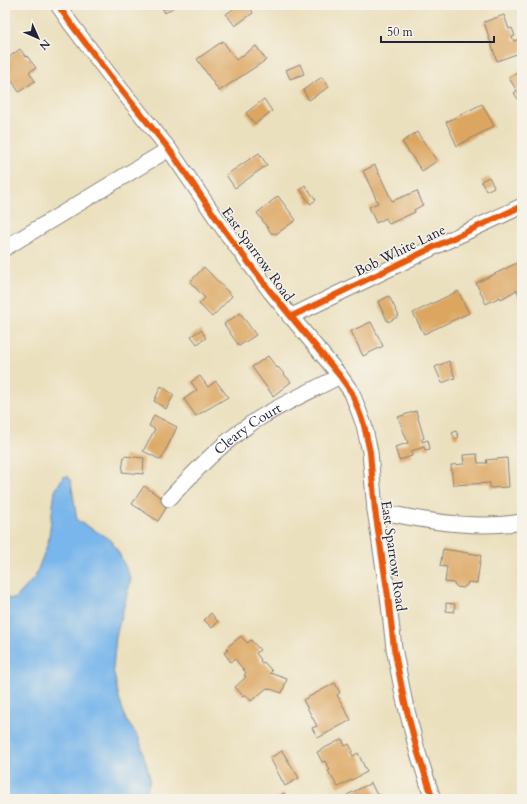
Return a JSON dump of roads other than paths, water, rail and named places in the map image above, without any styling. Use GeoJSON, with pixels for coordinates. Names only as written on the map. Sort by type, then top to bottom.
{"type":"FeatureCollection","features":[{"type":"Feature","properties":{"kind":"street","name":"East Sparrow Road"},"geometry":{"type":"LineString","coordinates":[[58,5],[111,77],[169,149],[225,231],[290,317],[340,376],[352,393],[364,425],[370,452],[375,510],[394,648],[404,699],[417,750],[433,799]]}},
{"type":"Feature","properties":{"kind":"street"},"geometry":{"type":"LineString","coordinates":[[5,248],[169,149]]}},
{"type":"Feature","properties":{"kind":"street","name":"Bob White Lane"},"geometry":{"type":"LineString","coordinates":[[290,317],[522,206]]}},
{"type":"Feature","properties":{"kind":"street","name":"Cleary Court"},"geometry":{"type":"LineString","coordinates":[[169,499],[198,468],[242,430],[264,415],[340,376]]}},
{"type":"Feature","properties":{"kind":"street"},"geometry":{"type":"LineString","coordinates":[[375,510],[411,518],[446,523],[483,525],[522,522]]}},
{"type":"Feature","properties":{"kind":"water"},"geometry":{"type":"Polygon","coordinates":[[[68,476],[71,481],[77,520],[111,540],[131,579],[116,636],[113,669],[119,698],[126,720],[139,738],[150,778],[145,799],[5,799],[5,598],[15,599],[35,577],[48,543],[55,491],[63,477],[68,476]]]}}]}
